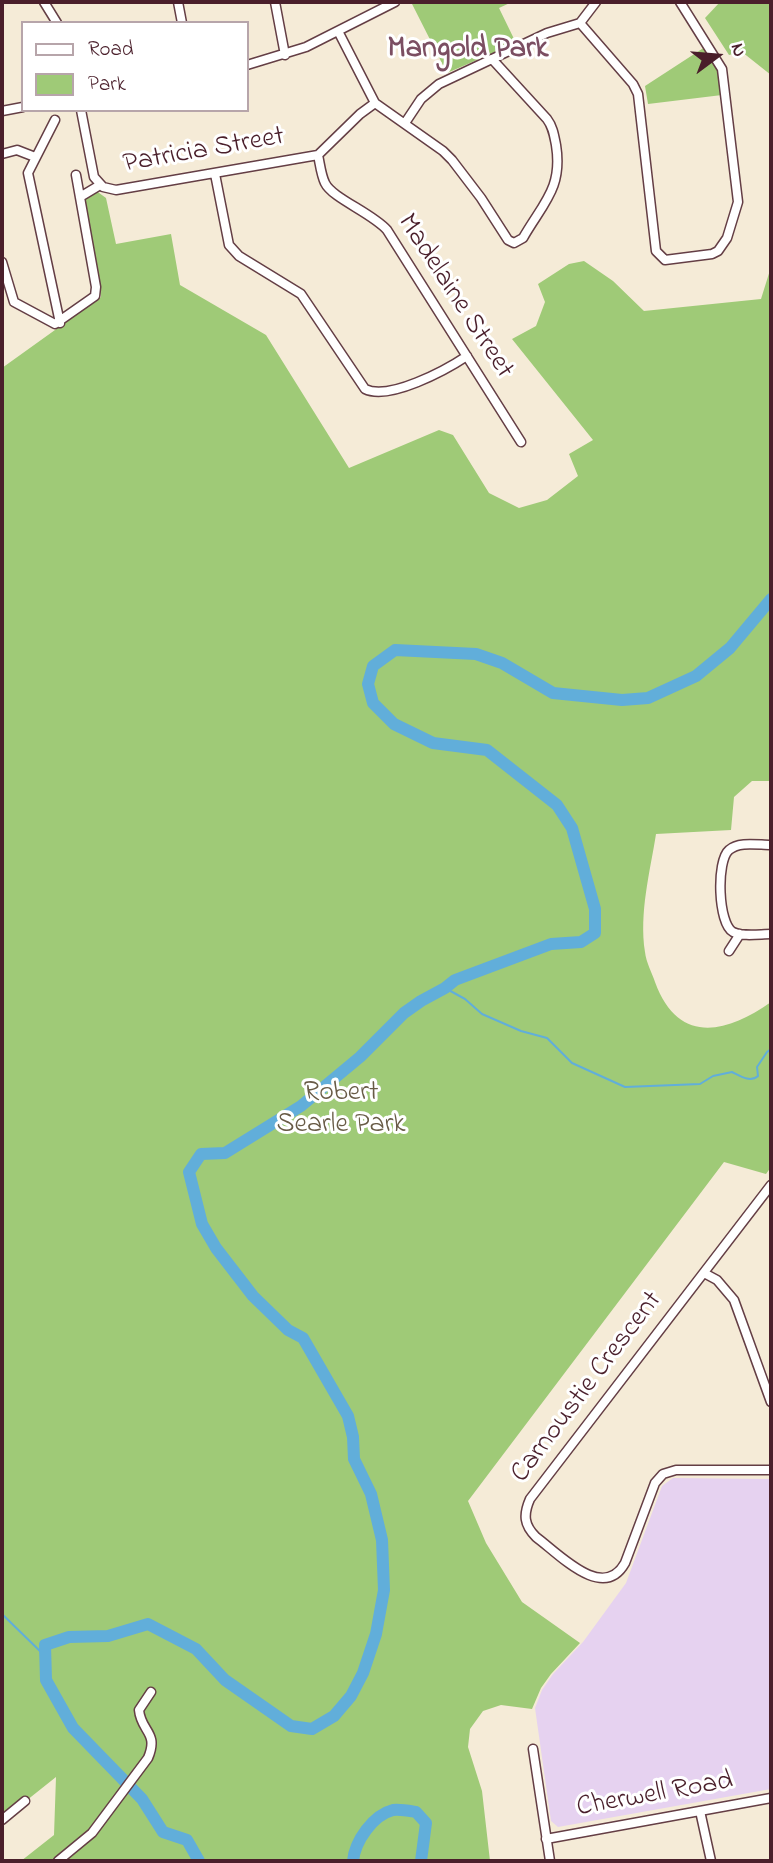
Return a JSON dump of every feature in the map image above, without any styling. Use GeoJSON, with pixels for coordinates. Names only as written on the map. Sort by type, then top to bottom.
{"type":"FeatureCollection","features":[{"type":"Feature","properties":{"kind":"street"},"geometry":{"type":"LineString","coordinates":[[44,2],[56,21]]}},
{"type":"Feature","properties":{"kind":"street"},"geometry":{"type":"LineString","coordinates":[[178,2],[182,21]]}},
{"type":"Feature","properties":{"kind":"street"},"geometry":{"type":"LineString","coordinates":[[275,2],[285,55]]}},
{"type":"Feature","properties":{"kind":"street"},"geometry":{"type":"LineString","coordinates":[[248,65],[285,55],[395,2]]}},
{"type":"Feature","properties":{"kind":"street"},"geometry":{"type":"LineString","coordinates":[[582,2],[589,10]]}},
{"type":"Feature","properties":{"kind":"street"},"geometry":{"type":"LineString","coordinates":[[405,123],[421,99],[433,88],[547,33],[580,23],[596,2]]}},
{"type":"Feature","properties":{"kind":"street"},"geometry":{"type":"LineString","coordinates":[[580,23],[633,84],[638,94],[656,251],[665,260],[712,254],[722,248],[738,202],[724,77],[712,49],[680,2]]}},
{"type":"Feature","properties":{"kind":"street"},"geometry":{"type":"LineString","coordinates":[[338,31],[375,103],[452,160],[508,240],[514,243],[523,238],[556,183],[559,168],[557,150],[553,130],[547,119],[492,59]]}},
{"type":"Feature","properties":{"kind":"street","name":"Patricia Street"},"geometry":{"type":"LineString","coordinates":[[81,112],[93,173],[100,185],[116,190],[318,155],[359,114],[375,103]]}},
{"type":"Feature","properties":{"kind":"street"},"geometry":{"type":"LineString","coordinates":[[2,111],[21,107]]}},
{"type":"Feature","properties":{"kind":"street"},"geometry":{"type":"LineString","coordinates":[[55,120],[28,176],[60,323]]}},
{"type":"Feature","properties":{"kind":"street"},"geometry":{"type":"LineString","coordinates":[[2,154],[17,150],[35,158]]}},
{"type":"Feature","properties":{"kind":"street","name":"Madelaine Street"},"geometry":{"type":"LineString","coordinates":[[318,155],[328,188],[363,210],[387,230],[521,442]]}},
{"type":"Feature","properties":{"kind":"street"},"geometry":{"type":"LineString","coordinates":[[215,174],[229,245],[239,256],[305,297],[365,389],[380,392],[432,377],[467,356]]}},
{"type":"Feature","properties":{"kind":"street"},"geometry":{"type":"LineString","coordinates":[[2,262],[12,295],[18,305],[52,324],[60,323],[96,294],[76,175]]}},
{"type":"Feature","properties":{"kind":"street"},"geometry":{"type":"LineString","coordinates":[[80,197],[100,185]]}},
{"type":"Feature","properties":{"kind":"street"},"geometry":{"type":"LineString","coordinates":[[771,845],[740,845],[727,852],[723,859],[723,918],[728,928],[740,934],[771,934]]}},
{"type":"Feature","properties":{"kind":"street"},"geometry":{"type":"LineString","coordinates":[[729,951],[740,934]]}},
{"type":"Feature","properties":{"kind":"street","name":"Carnoustie Crescent"},"geometry":{"type":"LineString","coordinates":[[771,1185],[530,1499],[524,1514],[526,1525],[536,1537],[589,1576],[606,1579],[618,1574],[625,1563],[655,1483],[663,1474],[676,1470],[771,1470]]}},
{"type":"Feature","properties":{"kind":"street"},"geometry":{"type":"LineString","coordinates":[[704,1273],[718,1280],[734,1300],[771,1402]]}},
{"type":"Feature","properties":{"kind":"street"},"geometry":{"type":"LineString","coordinates":[[58,1861],[92,1833],[148,1758],[152,1748],[152,1736],[139,1714],[141,1704],[152,1692]]}},
{"type":"Feature","properties":{"kind":"street"},"geometry":{"type":"LineString","coordinates":[[533,1749],[550,1861]]}},
{"type":"Feature","properties":{"kind":"street","name":"Cherwell Road"},"geometry":{"type":"LineString","coordinates":[[546,1839],[771,1798]]}},
{"type":"Feature","properties":{"kind":"street"},"geometry":{"type":"LineString","coordinates":[[2,1820],[25,1801]]}},
{"type":"Feature","properties":{"kind":"street"},"geometry":{"type":"LineString","coordinates":[[700,1811],[711,1861]]}},
{"type":"Feature","properties":{"kind":"shaded area"},"geometry":{"type":"Polygon","coordinates":[[[673,1478],[771,1479],[771,1789],[558,1827],[551,1821],[535,1708],[542,1690],[553,1674],[583,1642],[626,1583],[662,1486],[673,1478]]]}},
{"type":"Feature","properties":{"kind":"green space"},"geometry":{"type":"Polygon","coordinates":[[[411,2],[512,2],[499,8],[516,43],[447,73],[411,2]]]}},
{"type":"Feature","properties":{"kind":"green space"},"geometry":{"type":"Polygon","coordinates":[[[720,2],[771,2],[771,75],[742,52],[729,55],[705,18],[720,2]]]}},
{"type":"Feature","properties":{"kind":"green space"},"geometry":{"type":"Polygon","coordinates":[[[705,47],[717,67],[722,95],[648,104],[645,86],[705,47]]]}},
{"type":"Feature","properties":{"kind":"green space","name":"Robert Searle Park"},"geometry":{"type":"Polygon","coordinates":[[[95,190],[106,198],[116,244],[171,234],[180,285],[266,335],[349,468],[439,430],[453,435],[489,493],[519,508],[547,500],[578,476],[569,454],[593,440],[512,339],[536,326],[545,302],[538,284],[569,264],[584,261],[613,281],[644,311],[761,299],[771,267],[771,781],[752,781],[734,797],[731,830],[656,834],[643,922],[648,964],[665,1002],[677,1016],[690,1024],[705,1028],[721,1026],[754,1013],[771,1002],[771,1167],[766,1174],[724,1162],[468,1501],[486,1543],[522,1602],[580,1643],[551,1674],[541,1688],[532,1709],[501,1705],[483,1711],[470,1729],[468,1747],[482,1791],[490,1861],[21,1861],[54,1835],[56,1777],[2,1820],[2,368],[101,297],[84,200],[95,190]]]}},
{"type":"Feature","properties":{"kind":"waterway"},"geometry":{"type":"LineString","coordinates":[[199,1861],[187,1840],[163,1832],[142,1799],[73,1728],[46,1680],[45,1645],[69,1637],[108,1636],[148,1624],[196,1649],[225,1680],[291,1726],[312,1729],[334,1716],[351,1696],[363,1673],[376,1634],[384,1590],[382,1540],[371,1494],[354,1459],[348,1416],[303,1338],[288,1330],[253,1296],[216,1248],[202,1224],[189,1172],[201,1154],[225,1153],[301,1106],[360,1057],[404,1013],[455,980],[551,944],[581,942],[595,933],[595,909],[572,828],[557,805],[487,750],[433,743],[394,724],[373,703],[368,684],[373,666],[395,650],[476,654],[502,663],[553,693],[622,700],[648,698],[696,676],[730,648],[771,599]]}},
{"type":"Feature","properties":{"kind":"waterway"},"geometry":{"type":"LineString","coordinates":[[445,988],[465,999],[482,1014],[521,1031],[547,1038],[572,1063],[625,1087],[700,1084],[713,1076],[732,1072],[752,1079],[758,1076],[757,1067],[771,1049]]}},
{"type":"Feature","properties":{"kind":"waterway"},"geometry":{"type":"LineString","coordinates":[[2,1614],[45,1656]]}},
{"type":"Feature","properties":{"kind":"waterway"},"geometry":{"type":"LineString","coordinates":[[353,1861],[357,1845],[366,1830],[379,1817],[393,1810],[416,1812],[426,1823],[421,1861]]}},
{"type":"Feature","properties":{"kind":"district","name":"Mangold Park"},"geometry":{"type":"Point","coordinates":[468,51]}}]}
